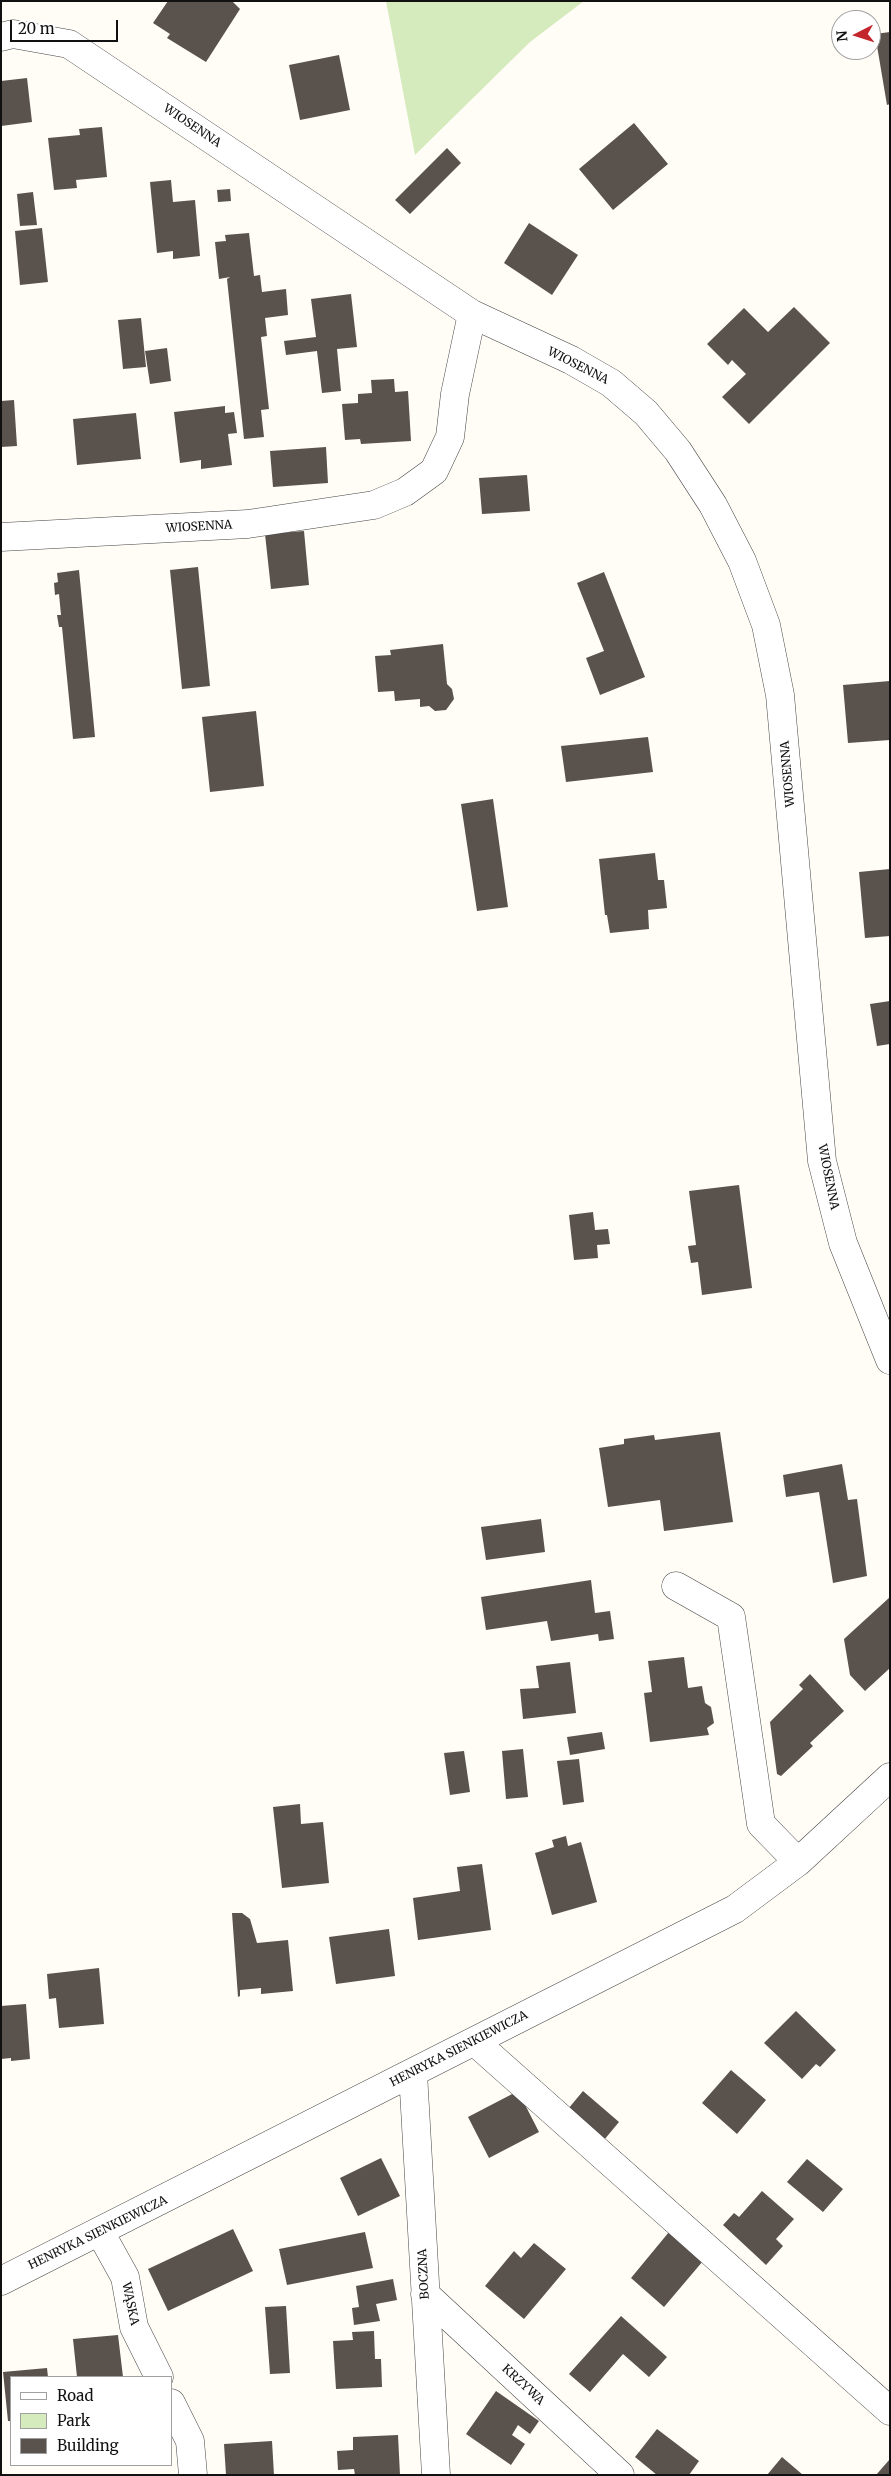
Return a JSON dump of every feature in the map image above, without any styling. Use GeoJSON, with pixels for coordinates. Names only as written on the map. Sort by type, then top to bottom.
{"type":"FeatureCollection","features":[{"type":"Feature","properties":{"kind":"street","name":"WIOSENNA"},"geometry":{"type":"LineString","coordinates":[[1,37],[13,34],[69,44],[472,314],[571,360],[603,378],[646,413],[678,451],[708,497],[742,561],[766,625],[780,695],[822,1161],[843,1243],[890,1360]]}},
{"type":"Feature","properties":{"kind":"street","name":"WIOSENNA"},"geometry":{"type":"LineString","coordinates":[[1,537],[248,524],[374,505],[405,492],[434,471],[450,437],[456,394],[472,314]]}},
{"type":"Feature","properties":{"kind":"street"},"geometry":{"type":"LineString","coordinates":[[676,1586],[731,1617],[761,1824],[798,1862]]}},
{"type":"Feature","properties":{"kind":"street","name":"HENRYKA SIENKIEWICZA"},"geometry":{"type":"LineString","coordinates":[[1,2281],[735,1909],[798,1862],[890,1777]]}},
{"type":"Feature","properties":{"kind":"street"},"geometry":{"type":"LineString","coordinates":[[475,2042],[890,2411]]}},
{"type":"Feature","properties":{"kind":"street","name":"BOCZNA"},"geometry":{"type":"LineString","coordinates":[[413,2073],[436,2475]]}},
{"type":"Feature","properties":{"kind":"street","name":"WĄSKA"},"geometry":{"type":"LineString","coordinates":[[100,2232],[125,2277],[134,2327],[158,2376]]}},
{"type":"Feature","properties":{"kind":"street","name":"KRZYWA"},"geometry":{"type":"LineString","coordinates":[[425,2294],[620,2475]]}},
{"type":"Feature","properties":{"kind":"street"},"geometry":{"type":"LineString","coordinates":[[172,2405],[190,2441],[193,2475]]}},
{"type":"Feature","properties":{"kind":"green space"},"geometry":{"type":"Polygon","coordinates":[[[386,1],[584,1],[530,42],[415,155],[386,1]]]}},
{"type":"Feature","properties":{"kind":"building"},"geometry":{"type":"Polygon","coordinates":[[[168,1],[232,1],[240,9],[206,62],[167,38],[170,34],[153,23],[168,1]]]}},
{"type":"Feature","properties":{"kind":"building"},"geometry":{"type":"Polygon","coordinates":[[[890,32],[890,104],[887,105],[879,60],[881,60],[881,33],[890,32]]]}},
{"type":"Feature","properties":{"kind":"building"},"geometry":{"type":"Polygon","coordinates":[[[339,55],[350,110],[300,120],[289,65],[339,55]]]}},
{"type":"Feature","properties":{"kind":"building"},"geometry":{"type":"Polygon","coordinates":[[[27,78],[32,122],[1,126],[1,81],[27,78]]]}},
{"type":"Feature","properties":{"kind":"building"},"geometry":{"type":"Polygon","coordinates":[[[634,123],[668,164],[613,210],[579,169],[634,123]]]}},
{"type":"Feature","properties":{"kind":"building"},"geometry":{"type":"Polygon","coordinates":[[[102,127],[107,177],[76,180],[77,188],[54,190],[48,138],[80,135],[79,129],[102,127]]]}},
{"type":"Feature","properties":{"kind":"building"},"geometry":{"type":"Polygon","coordinates":[[[447,148],[461,163],[410,214],[395,200],[447,148]]]}},
{"type":"Feature","properties":{"kind":"building"},"geometry":{"type":"Polygon","coordinates":[[[171,180],[173,202],[195,200],[200,256],[173,259],[173,251],[157,253],[150,182],[171,180]]]}},
{"type":"Feature","properties":{"kind":"building"},"geometry":{"type":"Polygon","coordinates":[[[230,189],[231,201],[218,202],[217,190],[230,189]]]}},
{"type":"Feature","properties":{"kind":"building"},"geometry":{"type":"Polygon","coordinates":[[[33,192],[37,225],[20,226],[17,194],[33,192]]]}},
{"type":"Feature","properties":{"kind":"building"},"geometry":{"type":"Polygon","coordinates":[[[529,223],[578,255],[552,295],[504,263],[529,223]]]}},
{"type":"Feature","properties":{"kind":"building"},"geometry":{"type":"Polygon","coordinates":[[[42,228],[48,282],[20,285],[15,231],[42,228]]]}},
{"type":"Feature","properties":{"kind":"building"},"geometry":{"type":"Polygon","coordinates":[[[249,233],[254,276],[260,275],[262,292],[286,289],[288,315],[265,318],[267,336],[261,337],[269,409],[261,410],[264,437],[244,439],[227,279],[230,277],[219,279],[215,242],[226,241],[225,235],[249,233]]]}},
{"type":"Feature","properties":{"kind":"building"},"geometry":{"type":"Polygon","coordinates":[[[351,294],[357,347],[337,349],[341,391],[322,393],[317,351],[286,355],[284,341],[316,337],[311,299],[351,294]]]}},
{"type":"Feature","properties":{"kind":"building"},"geometry":{"type":"Polygon","coordinates":[[[794,307],[830,343],[749,424],[722,397],[746,374],[732,360],[728,365],[707,344],[744,308],[768,332],[794,307]]]}},
{"type":"Feature","properties":{"kind":"building"},"geometry":{"type":"Polygon","coordinates":[[[141,318],[146,367],[123,369],[118,320],[141,318]]]}},
{"type":"Feature","properties":{"kind":"building"},"geometry":{"type":"Polygon","coordinates":[[[167,348],[171,381],[150,384],[145,351],[167,348]]]}},
{"type":"Feature","properties":{"kind":"building"},"geometry":{"type":"Polygon","coordinates":[[[394,379],[395,392],[408,391],[411,441],[361,444],[360,439],[345,440],[342,404],[358,403],[358,394],[372,393],[371,380],[394,379]]]}},
{"type":"Feature","properties":{"kind":"building"},"geometry":{"type":"Polygon","coordinates":[[[14,400],[17,446],[1,447],[1,401],[14,400]]]}},
{"type":"Feature","properties":{"kind":"building"},"geometry":{"type":"Polygon","coordinates":[[[225,406],[225,413],[234,412],[237,433],[228,434],[232,465],[201,469],[201,460],[180,463],[174,412],[225,406]]]}},
{"type":"Feature","properties":{"kind":"building"},"geometry":{"type":"Polygon","coordinates":[[[136,413],[141,459],[77,465],[73,419],[136,413]]]}},
{"type":"Feature","properties":{"kind":"building"},"geometry":{"type":"Polygon","coordinates":[[[326,447],[328,483],[273,487],[270,451],[326,447]]]}},
{"type":"Feature","properties":{"kind":"building"},"geometry":{"type":"Polygon","coordinates":[[[527,475],[530,511],[482,514],[479,478],[527,475]]]}},
{"type":"Feature","properties":{"kind":"building"},"geometry":{"type":"Polygon","coordinates":[[[304,531],[309,585],[271,589],[265,534],[304,531]]]}},
{"type":"Feature","properties":{"kind":"building"},"geometry":{"type":"Polygon","coordinates":[[[198,567],[210,686],[182,689],[170,570],[198,567]]]}},
{"type":"Feature","properties":{"kind":"building"},"geometry":{"type":"Polygon","coordinates":[[[79,570],[95,737],[73,739],[62,627],[59,627],[57,615],[61,615],[59,594],[55,595],[54,583],[58,582],[57,573],[79,570]]]}},
{"type":"Feature","properties":{"kind":"building"},"geometry":{"type":"Polygon","coordinates":[[[604,572],[645,677],[600,695],[586,658],[604,651],[577,583],[604,572]]]}},
{"type":"Feature","properties":{"kind":"building"},"geometry":{"type":"Polygon","coordinates":[[[443,644],[447,684],[452,689],[454,699],[446,710],[435,711],[429,706],[420,707],[420,699],[395,701],[394,691],[378,692],[375,656],[391,655],[390,650],[443,644]]]}},
{"type":"Feature","properties":{"kind":"building"},"geometry":{"type":"Polygon","coordinates":[[[890,681],[890,740],[848,743],[843,685],[890,681]]]}},
{"type":"Feature","properties":{"kind":"building"},"geometry":{"type":"Polygon","coordinates":[[[256,711],[264,786],[210,792],[202,717],[256,711]]]}},
{"type":"Feature","properties":{"kind":"building"},"geometry":{"type":"Polygon","coordinates":[[[648,737],[653,772],[566,782],[561,746],[648,737]]]}},
{"type":"Feature","properties":{"kind":"building"},"geometry":{"type":"Polygon","coordinates":[[[493,799],[508,907],[477,911],[461,804],[493,799]]]}},
{"type":"Feature","properties":{"kind":"building"},"geometry":{"type":"Polygon","coordinates":[[[655,853],[658,880],[664,880],[667,908],[648,910],[649,929],[610,933],[607,915],[605,915],[599,859],[655,853]]]}},
{"type":"Feature","properties":{"kind":"building"},"geometry":{"type":"Polygon","coordinates":[[[890,869],[890,936],[865,938],[859,872],[890,869]]]}},
{"type":"Feature","properties":{"kind":"building"},"geometry":{"type":"Polygon","coordinates":[[[890,1001],[890,1044],[877,1046],[870,1004],[890,1001]]]}},
{"type":"Feature","properties":{"kind":"building"},"geometry":{"type":"Polygon","coordinates":[[[739,1185],[752,1288],[702,1295],[698,1262],[691,1263],[688,1246],[696,1245],[689,1191],[739,1185]]]}},
{"type":"Feature","properties":{"kind":"building"},"geometry":{"type":"Polygon","coordinates":[[[593,1212],[595,1230],[608,1229],[610,1244],[597,1245],[598,1258],[574,1260],[569,1215],[593,1212]]]}},
{"type":"Feature","properties":{"kind":"building"},"geometry":{"type":"Polygon","coordinates":[[[720,1432],[733,1522],[664,1531],[660,1500],[608,1507],[599,1448],[624,1444],[624,1439],[654,1435],[655,1440],[720,1432]]]}},
{"type":"Feature","properties":{"kind":"building"},"geometry":{"type":"Polygon","coordinates":[[[842,1464],[848,1500],[857,1499],[867,1576],[833,1583],[819,1492],[786,1497],[783,1475],[842,1464]]]}},
{"type":"Feature","properties":{"kind":"building"},"geometry":{"type":"Polygon","coordinates":[[[541,1519],[545,1552],[486,1560],[481,1527],[541,1519]]]}},
{"type":"Feature","properties":{"kind":"building"},"geometry":{"type":"Polygon","coordinates":[[[591,1580],[595,1613],[610,1611],[614,1639],[599,1641],[598,1634],[551,1641],[547,1621],[486,1630],[481,1597],[591,1580]]]}},
{"type":"Feature","properties":{"kind":"building"},"geometry":{"type":"Polygon","coordinates":[[[890,1597],[890,1668],[865,1691],[850,1675],[844,1639],[890,1597]]]}},
{"type":"Feature","properties":{"kind":"building"},"geometry":{"type":"Polygon","coordinates":[[[684,1657],[688,1688],[702,1686],[705,1703],[711,1707],[714,1723],[707,1728],[709,1735],[650,1742],[644,1693],[652,1692],[648,1661],[684,1657]]]}},
{"type":"Feature","properties":{"kind":"building"},"geometry":{"type":"Polygon","coordinates":[[[570,1662],[576,1713],[523,1719],[520,1689],[539,1688],[536,1666],[570,1662]]]}},
{"type":"Feature","properties":{"kind":"building"},"geometry":{"type":"Polygon","coordinates":[[[810,1674],[844,1711],[810,1743],[813,1746],[781,1776],[777,1774],[770,1722],[803,1689],[799,1685],[810,1674]]]}},
{"type":"Feature","properties":{"kind":"building"},"geometry":{"type":"Polygon","coordinates":[[[602,1732],[605,1749],[570,1755],[567,1737],[602,1732]]]}},
{"type":"Feature","properties":{"kind":"building"},"geometry":{"type":"Polygon","coordinates":[[[523,1749],[528,1797],[506,1799],[502,1751],[523,1749]]]}},
{"type":"Feature","properties":{"kind":"building"},"geometry":{"type":"Polygon","coordinates":[[[464,1751],[470,1792],[450,1795],[444,1753],[464,1751]]]}},
{"type":"Feature","properties":{"kind":"building"},"geometry":{"type":"Polygon","coordinates":[[[579,1759],[584,1802],[563,1805],[557,1761],[579,1759]]]}},
{"type":"Feature","properties":{"kind":"building"},"geometry":{"type":"Polygon","coordinates":[[[300,1804],[301,1824],[323,1822],[329,1883],[282,1888],[273,1807],[300,1804]]]}},
{"type":"Feature","properties":{"kind":"building"},"geometry":{"type":"Polygon","coordinates":[[[566,1836],[568,1846],[581,1842],[597,1902],[552,1915],[535,1853],[554,1847],[552,1840],[566,1836]]]}},
{"type":"Feature","properties":{"kind":"building"},"geometry":{"type":"Polygon","coordinates":[[[482,1864],[491,1930],[418,1940],[413,1898],[460,1891],[457,1867],[482,1864]]]}},
{"type":"Feature","properties":{"kind":"building"},"geometry":{"type":"Polygon","coordinates":[[[232,1913],[242,1913],[250,1919],[257,1943],[288,1940],[293,1991],[261,1994],[261,1988],[240,1990],[240,1996],[238,1997],[232,1913]]]}},
{"type":"Feature","properties":{"kind":"building"},"geometry":{"type":"Polygon","coordinates":[[[389,1929],[395,1976],[336,1984],[329,1937],[389,1929]]]}},
{"type":"Feature","properties":{"kind":"building"},"geometry":{"type":"Polygon","coordinates":[[[99,1968],[104,2024],[59,2028],[56,1998],[49,1999],[47,1974],[99,1968]]]}},
{"type":"Feature","properties":{"kind":"building"},"geometry":{"type":"Polygon","coordinates":[[[26,2004],[30,2059],[11,2061],[11,2058],[1,2059],[1,2006],[26,2004]]]}},
{"type":"Feature","properties":{"kind":"building"},"geometry":{"type":"Polygon","coordinates":[[[796,2011],[836,2050],[820,2067],[816,2064],[802,2079],[764,2043],[796,2011]]]}},
{"type":"Feature","properties":{"kind":"building"},"geometry":{"type":"Polygon","coordinates":[[[731,2070],[766,2100],[737,2134],[702,2103],[731,2070]]]}},
{"type":"Feature","properties":{"kind":"building"},"geometry":{"type":"Polygon","coordinates":[[[518,2091],[539,2132],[489,2158],[468,2117],[518,2091]]]}},
{"type":"Feature","properties":{"kind":"building"},"geometry":{"type":"Polygon","coordinates":[[[583,2091],[619,2122],[604,2140],[568,2109],[583,2091]]]}},
{"type":"Feature","properties":{"kind":"building"},"geometry":{"type":"Polygon","coordinates":[[[381,2158],[400,2196],[358,2216],[340,2178],[381,2158]]]}},
{"type":"Feature","properties":{"kind":"building"},"geometry":{"type":"Polygon","coordinates":[[[807,2159],[843,2189],[823,2212],[787,2182],[807,2159]]]}},
{"type":"Feature","properties":{"kind":"building"},"geometry":{"type":"Polygon","coordinates":[[[762,2191],[794,2219],[776,2239],[783,2246],[766,2265],[723,2225],[734,2213],[739,2217],[762,2191]]]}},
{"type":"Feature","properties":{"kind":"building"},"geometry":{"type":"Polygon","coordinates":[[[233,2229],[253,2271],[168,2311],[148,2269],[233,2229]]]}},
{"type":"Feature","properties":{"kind":"building"},"geometry":{"type":"Polygon","coordinates":[[[365,2232],[373,2268],[287,2285],[279,2249],[365,2232]]]}},
{"type":"Feature","properties":{"kind":"building"},"geometry":{"type":"Polygon","coordinates":[[[669,2232],[703,2261],[664,2307],[631,2278],[669,2232]]]}},
{"type":"Feature","properties":{"kind":"building"},"geometry":{"type":"Polygon","coordinates":[[[534,2243],[566,2269],[524,2319],[485,2286],[514,2251],[521,2258],[534,2243]]]}},
{"type":"Feature","properties":{"kind":"building"},"geometry":{"type":"Polygon","coordinates":[[[393,2279],[397,2300],[376,2304],[380,2321],[354,2325],[352,2308],[359,2307],[356,2286],[393,2279]]]}},
{"type":"Feature","properties":{"kind":"building"},"geometry":{"type":"Polygon","coordinates":[[[286,2306],[290,2373],[270,2374],[265,2307],[286,2306]]]}},
{"type":"Feature","properties":{"kind":"building"},"geometry":{"type":"Polygon","coordinates":[[[621,2316],[667,2357],[649,2377],[623,2354],[590,2392],[569,2374],[621,2316]]]}},
{"type":"Feature","properties":{"kind":"building"},"geometry":{"type":"Polygon","coordinates":[[[374,2331],[375,2359],[381,2359],[382,2387],[336,2389],[333,2341],[353,2340],[352,2332],[374,2331]]]}},
{"type":"Feature","properties":{"kind":"building"},"geometry":{"type":"Polygon","coordinates":[[[118,2335],[123,2376],[77,2376],[73,2339],[118,2335]]]}},
{"type":"Feature","properties":{"kind":"building"},"geometry":{"type":"Polygon","coordinates":[[[47,2368],[48,2376],[10,2376],[10,2421],[8,2421],[3,2372],[47,2368]]]}},
{"type":"Feature","properties":{"kind":"building"},"geometry":{"type":"Polygon","coordinates":[[[496,2391],[539,2421],[530,2434],[518,2425],[512,2435],[525,2444],[511,2465],[466,2434],[496,2391]]]}},
{"type":"Feature","properties":{"kind":"building"},"geometry":{"type":"Polygon","coordinates":[[[657,2429],[699,2461],[689,2475],[657,2475],[635,2457],[657,2429]]]}},
{"type":"Feature","properties":{"kind":"building"},"geometry":{"type":"Polygon","coordinates":[[[398,2435],[400,2475],[355,2475],[354,2469],[338,2470],[337,2451],[353,2450],[353,2437],[398,2435]]]}},
{"type":"Feature","properties":{"kind":"building"},"geometry":{"type":"Polygon","coordinates":[[[272,2441],[274,2475],[226,2475],[224,2444],[272,2441]]]}},
{"type":"Feature","properties":{"kind":"building"},"geometry":{"type":"Polygon","coordinates":[[[782,2457],[803,2475],[767,2475],[782,2457]]]}},
{"type":"Feature","properties":{"kind":"building"},"geometry":{"type":"Polygon","coordinates":[[[890,2459],[890,2475],[876,2475],[890,2459]]]}}]}
